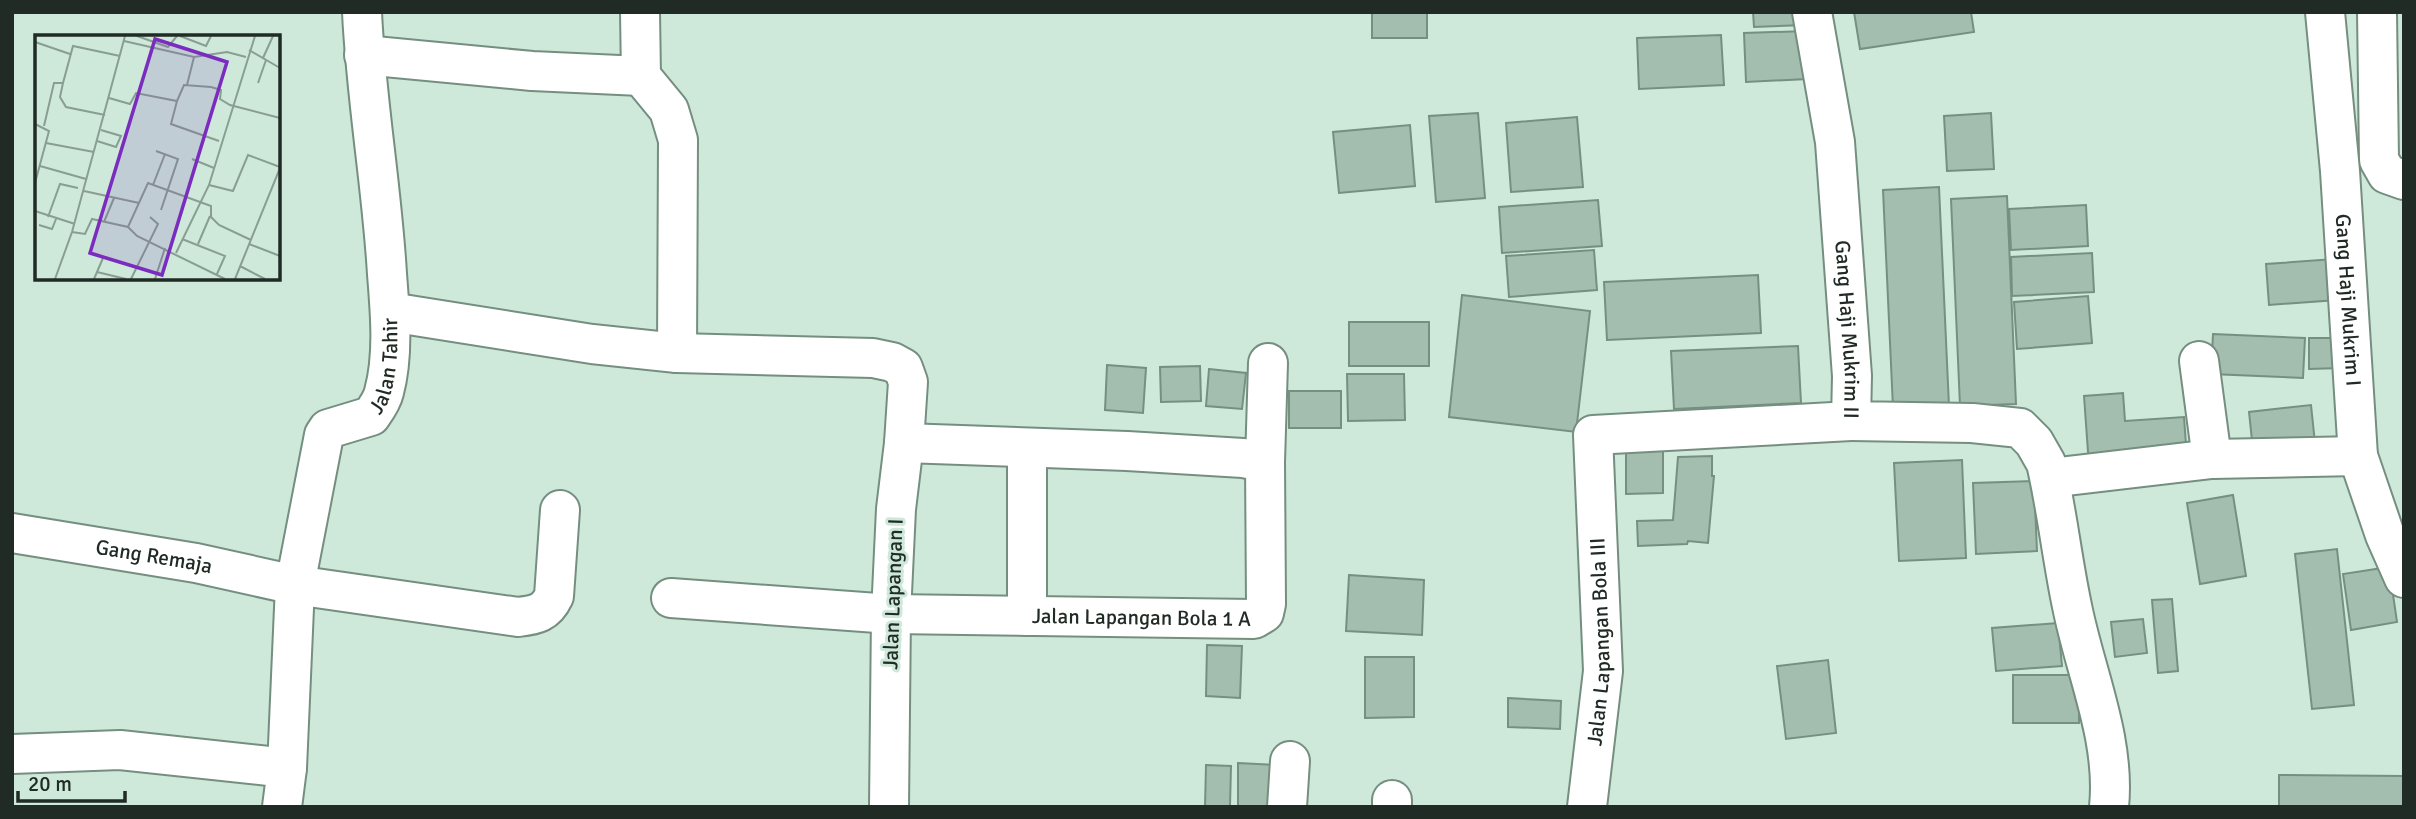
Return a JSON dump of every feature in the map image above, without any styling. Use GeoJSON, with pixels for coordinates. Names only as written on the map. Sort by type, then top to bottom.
{"type":"FeatureCollection","features":[{"type":"Feature","properties":{"kind":"street","name":"Jalan Tahir"},"geometry":{"type":"LineString","coordinates":[[282,807],[295,585],[324,435],[328,429],[371,416],[383,394],[388,368],[390,312],[384,214],[364,55],[362,12]]}},
{"type":"Feature","properties":{"kind":"street"},"geometry":{"type":"LineString","coordinates":[[390,312],[592,344],[677,353],[678,140],[669,110],[640,76],[640,12]]}},
{"type":"Feature","properties":{"kind":"street","name":"Gang Haji Mukrim II"},"geometry":{"type":"LineString","coordinates":[[1812,12],[1835,142],[1852,376],[1851,421],[1972,423],[2020,428],[2034,442],[2046,463],[2050,478],[2072,607],[2104,729],[2109,807]]}},
{"type":"Feature","properties":{"kind":"street","name":"Gang Haji Mukrim I"},"geometry":{"type":"LineString","coordinates":[[2325,12],[2340,171],[2358,456],[2385,535],[2404,578]]}},
{"type":"Feature","properties":{"kind":"street"},"geometry":{"type":"LineString","coordinates":[[2377,12],[2379,160],[2387,174],[2404,180]]}},
{"type":"Feature","properties":{"kind":"street"},"geometry":{"type":"LineString","coordinates":[[364,55],[532,71],[640,76]]}},
{"type":"Feature","properties":{"kind":"street","name":"Jalan Lapangan I"},"geometry":{"type":"LineString","coordinates":[[677,353],[873,358],[892,362],[903,369],[908,382],[896,509],[891,614],[889,807]]}},
{"type":"Feature","properties":{"kind":"street"},"geometry":{"type":"LineString","coordinates":[[2199,361],[2212,459]]}},
{"type":"Feature","properties":{"kind":"street","name":"Jalan Lapangan Bola 1 A"},"geometry":{"type":"LineString","coordinates":[[671,598],[891,614],[1254,619],[1264,613],[1266,604],[1265,462],[1268,363]]}},
{"type":"Feature","properties":{"kind":"street","name":"Jalan Lapangan Bola III"},"geometry":{"type":"LineString","coordinates":[[1587,807],[1603,671],[1593,435],[1851,421]]}},
{"type":"Feature","properties":{"kind":"street"},"geometry":{"type":"LineString","coordinates":[[904,443],[1127,451],[1243,458],[1265,462]]}},
{"type":"Feature","properties":{"kind":"street"},"geometry":{"type":"LineString","coordinates":[[1027,448],[1027,616]]}},
{"type":"Feature","properties":{"kind":"street"},"geometry":{"type":"LineString","coordinates":[[2050,478],[2212,459],[2358,456]]}},
{"type":"Feature","properties":{"kind":"street","name":"Gang Remaja"},"geometry":{"type":"LineString","coordinates":[[12,533],[196,563],[295,585],[518,617],[537,615],[549,607],[554,596],[560,509]]}},
{"type":"Feature","properties":{"kind":"street"},"geometry":{"type":"LineString","coordinates":[[12,754],[120,750],[286,768]]}},
{"type":"Feature","properties":{"kind":"street"},"geometry":{"type":"LineString","coordinates":[[1287,807],[1290,761]]}},
{"type":"Feature","properties":{"kind":"building"},"geometry":{"type":"Polygon","coordinates":[[[1372,12],[1427,12],[1427,38],[1372,38],[1372,12]]]}},
{"type":"Feature","properties":{"kind":"building"},"geometry":{"type":"Polygon","coordinates":[[[1753,12],[1805,12],[1805,25],[1754,27],[1753,12]]]}},
{"type":"Feature","properties":{"kind":"building"},"geometry":{"type":"Polygon","coordinates":[[[1854,12],[1971,12],[1974,32],[1860,49],[1854,12]]]}},
{"type":"Feature","properties":{"kind":"building"},"geometry":{"type":"Polygon","coordinates":[[[1805,31],[1807,79],[1746,82],[1744,33],[1805,31]]]}},
{"type":"Feature","properties":{"kind":"building"},"geometry":{"type":"Polygon","coordinates":[[[1721,35],[1724,85],[1639,89],[1637,38],[1721,35]]]}},
{"type":"Feature","properties":{"kind":"building"},"geometry":{"type":"Polygon","coordinates":[[[1478,113],[1485,198],[1436,202],[1429,116],[1478,113]]]}},
{"type":"Feature","properties":{"kind":"building"},"geometry":{"type":"Polygon","coordinates":[[[1991,113],[1994,169],[1947,171],[1944,116],[1991,113]]]}},
{"type":"Feature","properties":{"kind":"building"},"geometry":{"type":"Polygon","coordinates":[[[1577,117],[1583,187],[1511,192],[1506,123],[1577,117]]]}},
{"type":"Feature","properties":{"kind":"building"},"geometry":{"type":"Polygon","coordinates":[[[1410,125],[1415,186],[1339,193],[1333,132],[1410,125]]]}},
{"type":"Feature","properties":{"kind":"building"},"geometry":{"type":"Polygon","coordinates":[[[1939,187],[1949,406],[1893,408],[1883,190],[1939,187]]]}},
{"type":"Feature","properties":{"kind":"building"},"geometry":{"type":"Polygon","coordinates":[[[2007,196],[2016,404],[1960,406],[1951,199],[2007,196]]]}},
{"type":"Feature","properties":{"kind":"building"},"geometry":{"type":"Polygon","coordinates":[[[1598,200],[1602,246],[1502,253],[1499,207],[1598,200]]]}},
{"type":"Feature","properties":{"kind":"building"},"geometry":{"type":"Polygon","coordinates":[[[2086,205],[2088,246],[2011,250],[2009,209],[2086,205]]]}},
{"type":"Feature","properties":{"kind":"building"},"geometry":{"type":"Polygon","coordinates":[[[1594,250],[1597,290],[1509,297],[1506,256],[1594,250]]]}},
{"type":"Feature","properties":{"kind":"building"},"geometry":{"type":"Polygon","coordinates":[[[2092,253],[2094,292],[2012,296],[2011,257],[2092,253]]]}},
{"type":"Feature","properties":{"kind":"building"},"geometry":{"type":"Polygon","coordinates":[[[2334,259],[2337,300],[2269,305],[2266,264],[2334,259]]]}},
{"type":"Feature","properties":{"kind":"building"},"geometry":{"type":"Polygon","coordinates":[[[1758,275],[1761,333],[1607,340],[1604,282],[1758,275]]]}},
{"type":"Feature","properties":{"kind":"building"},"geometry":{"type":"Polygon","coordinates":[[[1462,295],[1590,311],[1576,432],[1449,417],[1462,295]]]}},
{"type":"Feature","properties":{"kind":"building"},"geometry":{"type":"Polygon","coordinates":[[[2088,296],[2092,343],[2017,349],[2014,302],[2088,296]]]}},
{"type":"Feature","properties":{"kind":"building"},"geometry":{"type":"Polygon","coordinates":[[[1349,322],[1429,322],[1429,366],[1349,366],[1349,322]]]}},
{"type":"Feature","properties":{"kind":"building"},"geometry":{"type":"Polygon","coordinates":[[[2213,334],[2305,338],[2303,378],[2211,374],[2213,334]]]}},
{"type":"Feature","properties":{"kind":"building"},"geometry":{"type":"Polygon","coordinates":[[[2309,338],[2341,338],[2341,368],[2309,369],[2309,338]]]}},
{"type":"Feature","properties":{"kind":"building"},"geometry":{"type":"Polygon","coordinates":[[[1798,346],[1801,403],[1674,409],[1671,351],[1798,346]]]}},
{"type":"Feature","properties":{"kind":"building"},"geometry":{"type":"Polygon","coordinates":[[[1107,365],[1146,368],[1143,413],[1105,410],[1107,365]]]}},
{"type":"Feature","properties":{"kind":"building"},"geometry":{"type":"Polygon","coordinates":[[[1200,366],[1201,401],[1161,402],[1160,367],[1200,366]]]}},
{"type":"Feature","properties":{"kind":"building"},"geometry":{"type":"Polygon","coordinates":[[[1209,369],[1246,373],[1242,409],[1206,406],[1209,369]]]}},
{"type":"Feature","properties":{"kind":"building"},"geometry":{"type":"Polygon","coordinates":[[[1347,374],[1404,374],[1405,420],[1348,421],[1347,374]]]}},
{"type":"Feature","properties":{"kind":"building"},"geometry":{"type":"Polygon","coordinates":[[[1289,391],[1341,391],[1341,428],[1289,428],[1289,391]]]}},
{"type":"Feature","properties":{"kind":"building"},"geometry":{"type":"Polygon","coordinates":[[[2123,393],[2125,421],[2184,417],[2187,459],[2089,466],[2084,396],[2123,393]]]}},
{"type":"Feature","properties":{"kind":"building"},"geometry":{"type":"Polygon","coordinates":[[[2311,405],[2315,443],[2253,450],[2249,412],[2311,405]]]}},
{"type":"Feature","properties":{"kind":"building"},"geometry":{"type":"Polygon","coordinates":[[[1626,447],[1663,447],[1663,493],[1626,494],[1626,447]]]}},
{"type":"Feature","properties":{"kind":"building"},"geometry":{"type":"Polygon","coordinates":[[[1712,456],[1714,476],[1708,543],[1688,541],[1687,544],[1638,546],[1637,521],[1673,520],[1678,457],[1712,456]]]}},
{"type":"Feature","properties":{"kind":"building"},"geometry":{"type":"Polygon","coordinates":[[[1962,460],[1966,558],[1899,561],[1894,463],[1962,460]]]}},
{"type":"Feature","properties":{"kind":"building"},"geometry":{"type":"Polygon","coordinates":[[[2034,481],[2037,551],[1976,554],[1973,483],[2034,481]]]}},
{"type":"Feature","properties":{"kind":"building"},"geometry":{"type":"Polygon","coordinates":[[[2233,495],[2246,576],[2200,584],[2187,503],[2233,495]]]}},
{"type":"Feature","properties":{"kind":"building"},"geometry":{"type":"Polygon","coordinates":[[[2337,549],[2354,705],[2312,709],[2295,554],[2337,549]]]}},
{"type":"Feature","properties":{"kind":"building"},"geometry":{"type":"Polygon","coordinates":[[[2389,567],[2397,622],[2351,630],[2343,574],[2389,567]]]}},
{"type":"Feature","properties":{"kind":"building"},"geometry":{"type":"Polygon","coordinates":[[[1349,575],[1424,580],[1422,635],[1346,631],[1349,575]]]}},
{"type":"Feature","properties":{"kind":"building"},"geometry":{"type":"Polygon","coordinates":[[[2172,599],[2178,671],[2158,673],[2152,600],[2172,599]]]}},
{"type":"Feature","properties":{"kind":"building"},"geometry":{"type":"Polygon","coordinates":[[[2143,619],[2147,653],[2115,657],[2111,622],[2143,619]]]}},
{"type":"Feature","properties":{"kind":"building"},"geometry":{"type":"Polygon","coordinates":[[[2058,623],[2062,666],[1996,671],[1992,628],[2058,623]]]}},
{"type":"Feature","properties":{"kind":"building"},"geometry":{"type":"Polygon","coordinates":[[[1207,645],[1242,646],[1240,698],[1206,696],[1207,645]]]}},
{"type":"Feature","properties":{"kind":"building"},"geometry":{"type":"Polygon","coordinates":[[[1365,657],[1414,657],[1414,717],[1365,718],[1365,657]]]}},
{"type":"Feature","properties":{"kind":"building"},"geometry":{"type":"Polygon","coordinates":[[[1828,660],[1836,733],[1786,739],[1777,666],[1828,660]]]}},
{"type":"Feature","properties":{"kind":"building"},"geometry":{"type":"Polygon","coordinates":[[[2013,675],[2079,675],[2079,723],[2013,723],[2013,675]]]}},
{"type":"Feature","properties":{"kind":"building"},"geometry":{"type":"Polygon","coordinates":[[[1508,698],[1561,701],[1560,729],[1508,727],[1508,698]]]}},
{"type":"Feature","properties":{"kind":"building"},"geometry":{"type":"Polygon","coordinates":[[[1238,763],[1278,765],[1277,807],[1238,807],[1238,763]]]}},
{"type":"Feature","properties":{"kind":"building"},"geometry":{"type":"Polygon","coordinates":[[[1206,765],[1231,766],[1230,807],[1205,807],[1206,765]]]}},
{"type":"Feature","properties":{"kind":"building"},"geometry":{"type":"Polygon","coordinates":[[[2279,775],[2404,776],[2404,807],[2279,807],[2279,775]]]}}]}
